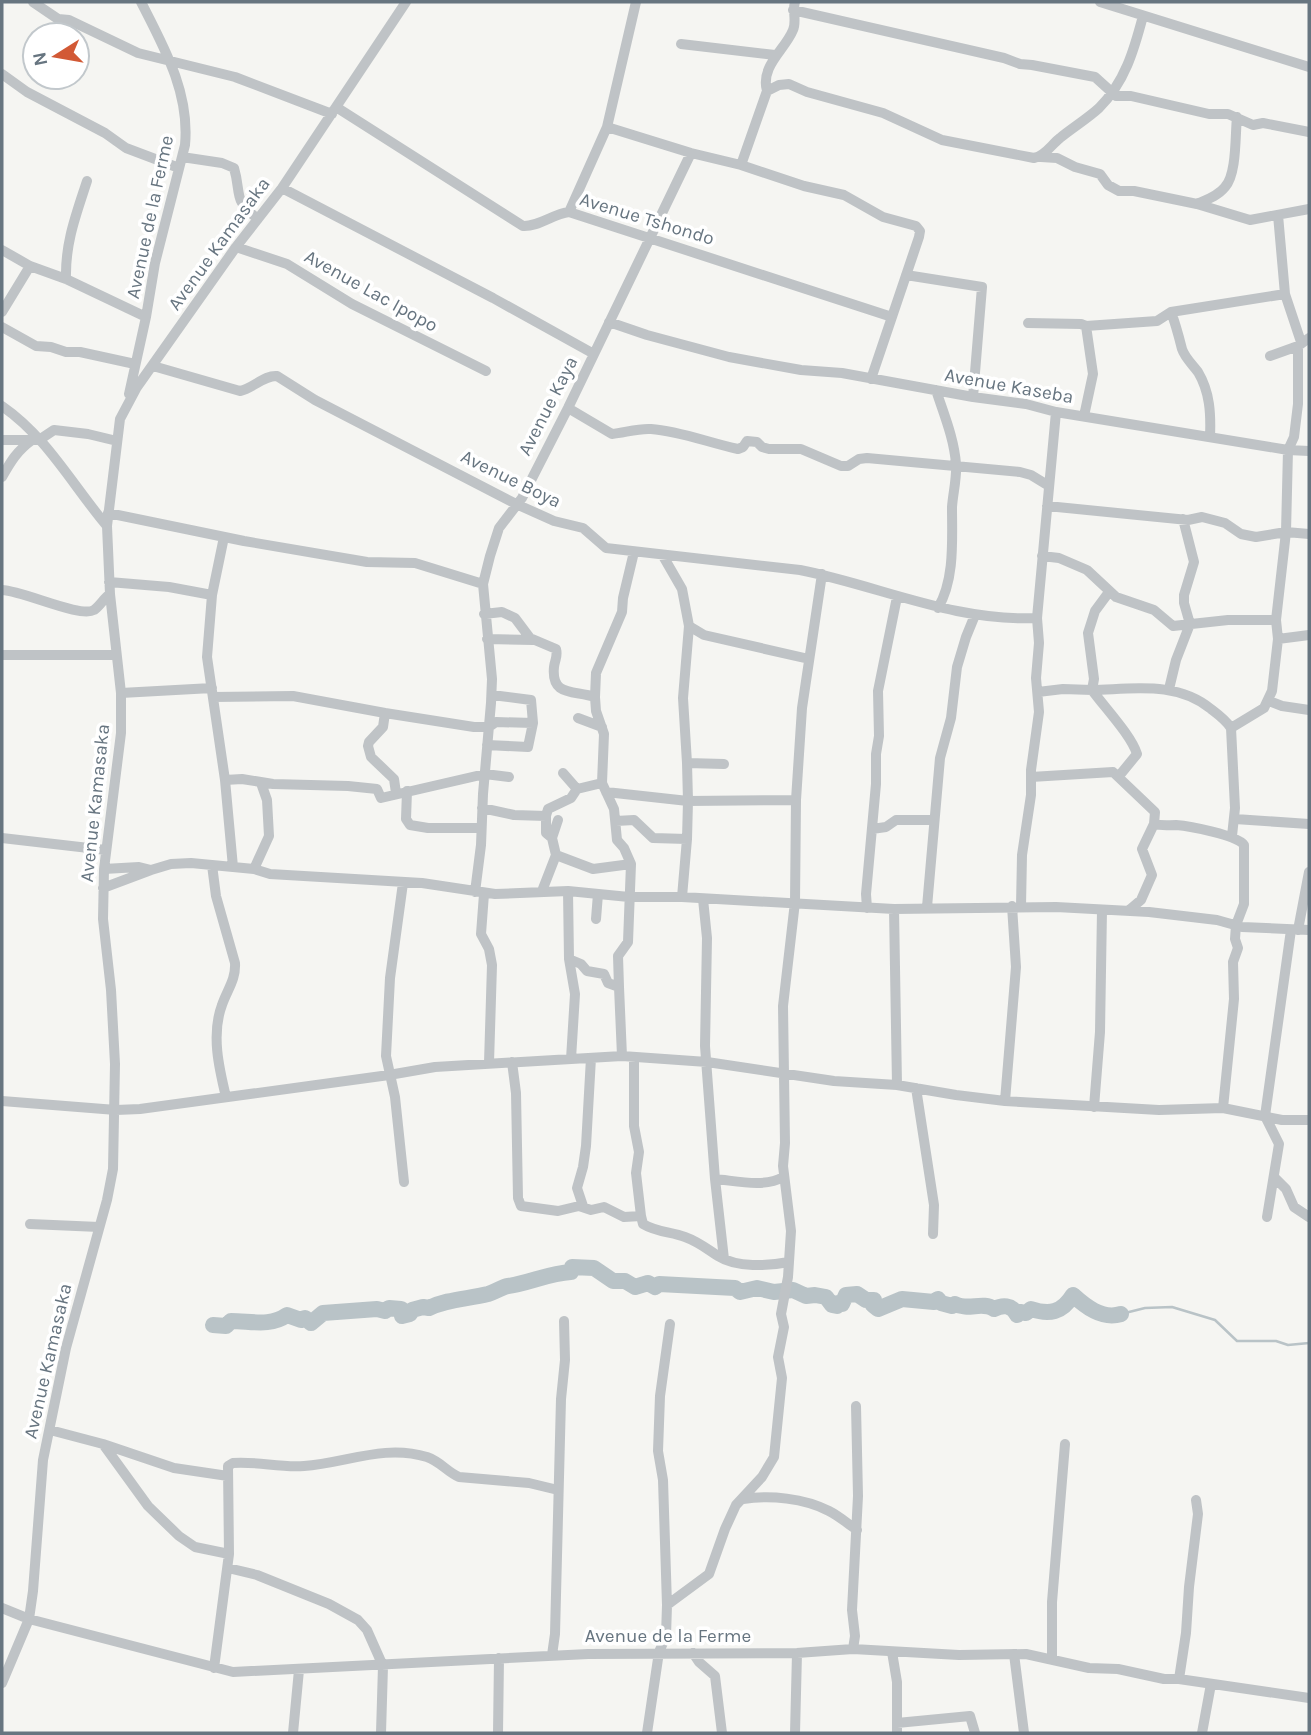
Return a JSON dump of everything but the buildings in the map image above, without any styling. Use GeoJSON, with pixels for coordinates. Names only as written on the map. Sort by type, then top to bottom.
{"type":"FeatureCollection","features":[{"type":"Feature","properties":{"kind":"street","name":"Avenue Tshondo"},"geometry":{"type":"LineString","coordinates":[[33,2],[58,19],[69,20],[138,53],[235,77],[334,111],[523,226],[569,212],[650,236],[892,317]]}},
{"type":"Feature","properties":{"kind":"street","name":"Avenue de la Ferme"},"geometry":{"type":"LineString","coordinates":[[126,404],[155,263],[181,163],[186,117],[170,60],[141,2]]}},
{"type":"Feature","properties":{"kind":"street","name":"Avenue Kamasaka"},"geometry":{"type":"LineString","coordinates":[[2,1683],[29,1619],[43,1460],[69,1336],[113,1169],[116,1110],[103,888],[119,756],[121,693],[110,594],[107,526],[120,419],[126,404],[236,247],[282,188],[406,2]]}},
{"type":"Feature","properties":{"kind":"street"},"geometry":{"type":"LineString","coordinates":[[569,212],[607,127],[636,2]]}},
{"type":"Feature","properties":{"kind":"street"},"geometry":{"type":"LineString","coordinates":[[1100,2],[1309,67]]}},
{"type":"Feature","properties":{"kind":"street"},"geometry":{"type":"LineString","coordinates":[[741,164],[767,91],[765,84],[775,55],[793,30],[794,6],[1020,64],[1095,77],[1112,94],[1237,117],[1253,125],[1263,123],[1309,132]]}},
{"type":"Feature","properties":{"kind":"street"},"geometry":{"type":"LineString","coordinates":[[1041,157],[1112,94],[1133,54],[1143,16]]}},
{"type":"Feature","properties":{"kind":"street"},"geometry":{"type":"LineString","coordinates":[[681,44],[775,55]]}},
{"type":"Feature","properties":{"kind":"street"},"geometry":{"type":"LineString","coordinates":[[2,74],[27,92],[104,133],[126,148],[181,163],[222,163],[234,168],[242,207],[258,219]]}},
{"type":"Feature","properties":{"kind":"street"},"geometry":{"type":"LineString","coordinates":[[767,91],[789,84],[807,92],[883,113],[942,140],[1034,158],[1057,158],[1075,167],[1100,174],[1108,185],[1119,191],[1134,191],[1197,204],[1250,220],[1309,209]]}},
{"type":"Feature","properties":{"kind":"street"},"geometry":{"type":"LineString","coordinates":[[1197,204],[1226,187],[1234,157],[1237,117]]}},
{"type":"Feature","properties":{"kind":"street"},"geometry":{"type":"LineString","coordinates":[[607,127],[691,153],[741,164],[804,186],[844,195],[893,221],[916,226],[920,231],[919,237],[871,379]]}},
{"type":"Feature","properties":{"kind":"street","name":"Avenue Kaya"},"geometry":{"type":"LineString","coordinates":[[489,1063],[492,965],[489,949],[481,934],[479,893],[482,808],[492,695],[482,584],[499,528],[516,504],[568,408],[691,153]]}},
{"type":"Feature","properties":{"kind":"street"},"geometry":{"type":"LineString","coordinates":[[66,279],[67,243],[87,181]]}},
{"type":"Feature","properties":{"kind":"street"},"geometry":{"type":"LineString","coordinates":[[282,188],[494,298],[594,354]]}},
{"type":"Feature","properties":{"kind":"street"},"geometry":{"type":"LineString","coordinates":[[1231,728],[1258,713],[1269,701],[1278,639],[1276,620],[1286,532],[1289,450],[1294,437],[1303,342],[1285,294],[1278,215]]}},
{"type":"Feature","properties":{"kind":"street","name":"Avenue Lac Ipopo"},"geometry":{"type":"LineString","coordinates":[[236,247],[287,264],[352,304],[486,371]]}},
{"type":"Feature","properties":{"kind":"street"},"geometry":{"type":"LineString","coordinates":[[2,250],[30,267],[66,279],[146,317]]}},
{"type":"Feature","properties":{"kind":"street"},"geometry":{"type":"LineString","coordinates":[[2,312],[30,267]]}},
{"type":"Feature","properties":{"kind":"street"},"geometry":{"type":"LineString","coordinates":[[906,275],[982,287],[973,397]]}},
{"type":"Feature","properties":{"kind":"street"},"geometry":{"type":"LineString","coordinates":[[1028,323],[1086,326],[1157,321],[1171,312],[1285,294]]}},
{"type":"Feature","properties":{"kind":"street"},"geometry":{"type":"LineString","coordinates":[[1171,312],[1183,351],[1208,394],[1210,437]]}},
{"type":"Feature","properties":{"kind":"street","name":"Avenue Kaseba"},"geometry":{"type":"LineString","coordinates":[[609,322],[729,357],[1026,404],[1056,412],[1289,450],[1309,451]]}},
{"type":"Feature","properties":{"kind":"street"},"geometry":{"type":"LineString","coordinates":[[1084,416],[1093,374],[1086,326]]}},
{"type":"Feature","properties":{"kind":"street"},"geometry":{"type":"LineString","coordinates":[[2,327],[36,346],[135,364]]}},
{"type":"Feature","properties":{"kind":"street"},"geometry":{"type":"LineString","coordinates":[[1270,356],[1303,342]]}},
{"type":"Feature","properties":{"kind":"street","name":"Avenue Boya"},"geometry":{"type":"LineString","coordinates":[[153,366],[240,391],[249,389],[270,375],[277,376],[315,400],[516,504],[554,521],[583,528],[604,548],[800,570],[938,608],[975,615],[1037,618]]}},
{"type":"Feature","properties":{"kind":"street"},"geometry":{"type":"LineString","coordinates":[[936,390],[952,436],[956,466],[952,505],[953,538],[946,592],[938,608]]}},
{"type":"Feature","properties":{"kind":"street"},"geometry":{"type":"LineString","coordinates":[[2,406],[25,425],[35,440],[61,464],[107,526]]}},
{"type":"Feature","properties":{"kind":"street"},"geometry":{"type":"LineString","coordinates":[[568,408],[612,434],[647,428],[738,449],[751,440],[769,449],[801,449],[841,466],[867,458],[1020,472],[1049,486]]}},
{"type":"Feature","properties":{"kind":"street"},"geometry":{"type":"LineString","coordinates":[[1005,1101],[1016,967],[1016,906],[1039,712],[1037,618],[1056,412]]}},
{"type":"Feature","properties":{"kind":"street"},"geometry":{"type":"LineString","coordinates":[[2,477],[14,456],[54,430],[117,441]]}},
{"type":"Feature","properties":{"kind":"street"},"geometry":{"type":"LineString","coordinates":[[2,439],[35,440]]}},
{"type":"Feature","properties":{"kind":"street"},"geometry":{"type":"LineString","coordinates":[[1047,506],[1183,519],[1202,517],[1225,523],[1249,536],[1286,532],[1309,534]]}},
{"type":"Feature","properties":{"kind":"street"},"geometry":{"type":"LineString","coordinates":[[108,513],[223,537],[367,562],[415,563],[482,584]]}},
{"type":"Feature","properties":{"kind":"street"},"geometry":{"type":"LineString","coordinates":[[1169,690],[1176,660],[1191,624],[1184,595],[1194,562],[1183,519]]}},
{"type":"Feature","properties":{"kind":"street"},"geometry":{"type":"LineString","coordinates":[[223,537],[212,595],[207,648],[225,780],[233,867]]}},
{"type":"Feature","properties":{"kind":"street"},"geometry":{"type":"LineString","coordinates":[[634,552],[622,612],[597,673],[594,697],[604,734],[604,788],[611,800],[617,840],[631,864],[628,942],[618,956],[619,987],[639,1152],[636,1173],[641,1216],[643,1224],[654,1231],[670,1233],[702,1244],[724,1259],[755,1265],[789,1262]]}},
{"type":"Feature","properties":{"kind":"street"},"geometry":{"type":"LineString","coordinates":[[663,556],[682,589],[689,626],[683,698],[688,802],[682,897]]}},
{"type":"Feature","properties":{"kind":"street"},"geometry":{"type":"LineString","coordinates":[[1042,556],[1059,558],[1087,570],[1116,597],[1154,611],[1173,626],[1228,620],[1276,620]]}},
{"type":"Feature","properties":{"kind":"street"},"geometry":{"type":"LineString","coordinates":[[667,1605],[709,1574],[732,1513],[770,1467],[774,1457],[782,1378],[778,1357],[784,1327],[781,1314],[789,1262],[790,1216],[783,1177],[783,1006],[795,902],[796,800],[802,708],[822,574]]}},
{"type":"Feature","properties":{"kind":"street"},"geometry":{"type":"LineString","coordinates":[[109,582],[169,587],[212,595]]}},
{"type":"Feature","properties":{"kind":"street"},"geometry":{"type":"LineString","coordinates":[[2,590],[20,592],[79,612],[95,610],[110,594]]}},
{"type":"Feature","properties":{"kind":"street"},"geometry":{"type":"LineString","coordinates":[[1109,592],[1095,611],[1088,633],[1094,679],[1092,690],[1133,742],[1137,754],[1119,776]]}},
{"type":"Feature","properties":{"kind":"street"},"geometry":{"type":"LineString","coordinates":[[867,908],[880,722],[878,691],[897,597]]}},
{"type":"Feature","properties":{"kind":"street"},"geometry":{"type":"LineString","coordinates":[[484,614],[502,612],[515,618],[533,640]]}},
{"type":"Feature","properties":{"kind":"street"},"geometry":{"type":"LineString","coordinates":[[927,907],[940,758],[951,718],[957,667],[975,615]]}},
{"type":"Feature","properties":{"kind":"street"},"geometry":{"type":"LineString","coordinates":[[689,626],[704,635],[809,659]]}},
{"type":"Feature","properties":{"kind":"street"},"geometry":{"type":"LineString","coordinates":[[1278,639],[1309,635]]}},
{"type":"Feature","properties":{"kind":"street"},"geometry":{"type":"LineString","coordinates":[[487,639],[533,640],[556,649],[558,654],[554,668],[558,687],[563,691],[594,697]]}},
{"type":"Feature","properties":{"kind":"street"},"geometry":{"type":"LineString","coordinates":[[2,655],[116,655]]}},
{"type":"Feature","properties":{"kind":"street"},"geometry":{"type":"LineString","coordinates":[[1038,692],[1147,688],[1188,694],[1206,705],[1227,721],[1231,728],[1235,819],[1232,836]]}},
{"type":"Feature","properties":{"kind":"street"},"geometry":{"type":"LineString","coordinates":[[121,693],[212,692],[293,696],[474,727],[488,736],[528,747],[531,744],[533,723],[531,700],[492,695]]}},
{"type":"Feature","properties":{"kind":"street"},"geometry":{"type":"LineString","coordinates":[[1269,701],[1309,710]]}},
{"type":"Feature","properties":{"kind":"street"},"geometry":{"type":"LineString","coordinates":[[386,713],[383,727],[368,746],[371,757],[394,779],[402,792],[406,820],[410,825],[428,828],[481,828]]}},
{"type":"Feature","properties":{"kind":"street"},"geometry":{"type":"LineString","coordinates":[[578,718],[602,727]]}},
{"type":"Feature","properties":{"kind":"street"},"geometry":{"type":"LineString","coordinates":[[488,736],[496,722],[533,723]]}},
{"type":"Feature","properties":{"kind":"street"},"geometry":{"type":"LineString","coordinates":[[687,763],[724,764]]}},
{"type":"Feature","properties":{"kind":"street"},"geometry":{"type":"LineString","coordinates":[[1031,777],[1111,772],[1119,776],[1155,812],[1154,824],[1142,849],[1152,875],[1141,900],[1128,911]]}},
{"type":"Feature","properties":{"kind":"street"},"geometry":{"type":"LineString","coordinates":[[563,773],[578,789],[604,788],[688,802],[796,800]]}},
{"type":"Feature","properties":{"kind":"street"},"geometry":{"type":"LineString","coordinates":[[225,780],[377,789],[381,798],[485,774],[509,777]]}},
{"type":"Feature","properties":{"kind":"street"},"geometry":{"type":"LineString","coordinates":[[254,869],[269,836],[268,809],[261,783]]}},
{"type":"Feature","properties":{"kind":"street"},"geometry":{"type":"LineString","coordinates":[[552,838],[546,833],[548,809],[571,798],[578,789]]}},
{"type":"Feature","properties":{"kind":"street"},"geometry":{"type":"LineString","coordinates":[[482,808],[514,815],[546,816]]}},
{"type":"Feature","properties":{"kind":"street"},"geometry":{"type":"LineString","coordinates":[[1235,819],[1309,824]]}},
{"type":"Feature","properties":{"kind":"street"},"geometry":{"type":"LineString","coordinates":[[542,891],[556,855],[552,838],[558,820]]}},
{"type":"Feature","properties":{"kind":"street"},"geometry":{"type":"LineString","coordinates":[[616,821],[634,820],[653,838],[687,839]]}},
{"type":"Feature","properties":{"kind":"street"},"geometry":{"type":"LineString","coordinates":[[872,829],[886,827],[896,820],[934,820]]}},
{"type":"Feature","properties":{"kind":"street"},"geometry":{"type":"LineString","coordinates":[[1154,824],[1179,825],[1232,836],[1241,840],[1245,851],[1244,904],[1236,925],[1235,939],[1238,948],[1233,962],[1234,999],[1223,1108]]}},
{"type":"Feature","properties":{"kind":"street"},"geometry":{"type":"LineString","coordinates":[[2,838],[106,850]]}},
{"type":"Feature","properties":{"kind":"street"},"geometry":{"type":"LineString","coordinates":[[556,855],[593,869],[631,864]]}},
{"type":"Feature","properties":{"kind":"street"},"geometry":{"type":"LineString","coordinates":[[103,888],[151,870],[181,863],[254,869],[277,874],[438,885],[479,893],[568,891],[629,897],[795,902],[894,909],[1016,906],[1128,911],[1299,930]]}},
{"type":"Feature","properties":{"kind":"street"},"geometry":{"type":"LineString","coordinates":[[212,865],[236,972],[222,1004],[216,1029],[226,1097]]}},
{"type":"Feature","properties":{"kind":"street"},"geometry":{"type":"LineString","coordinates":[[104,869],[139,867],[151,870]]}},
{"type":"Feature","properties":{"kind":"street"},"geometry":{"type":"LineString","coordinates":[[1267,1217],[1279,1144],[1265,1116],[1309,872]]}},
{"type":"Feature","properties":{"kind":"street"},"geometry":{"type":"LineString","coordinates":[[403,883],[390,978],[386,1056],[393,1084],[404,1182]]}},
{"type":"Feature","properties":{"kind":"street"},"geometry":{"type":"LineString","coordinates":[[568,891],[569,960],[575,994],[572,1059]]}},
{"type":"Feature","properties":{"kind":"street"},"geometry":{"type":"LineString","coordinates":[[596,919],[598,894]]}},
{"type":"Feature","properties":{"kind":"street"},"geometry":{"type":"LineString","coordinates":[[703,899],[707,1062],[715,1180],[724,1259]]}},
{"type":"Feature","properties":{"kind":"street"},"geometry":{"type":"LineString","coordinates":[[1141,900],[1149,912]]}},
{"type":"Feature","properties":{"kind":"street"},"geometry":{"type":"LineString","coordinates":[[894,909],[897,1084]]}},
{"type":"Feature","properties":{"kind":"street"},"geometry":{"type":"LineString","coordinates":[[1094,1107],[1100,1032],[1102,910]]}},
{"type":"Feature","properties":{"kind":"street"},"geometry":{"type":"LineString","coordinates":[[569,960],[581,964],[587,971],[604,974],[608,983],[619,987]]}},
{"type":"Feature","properties":{"kind":"street"},"geometry":{"type":"LineString","coordinates":[[2,1101],[116,1110],[435,1067],[628,1057],[707,1062],[784,1072],[834,1082],[897,1084],[1005,1101],[1159,1110],[1223,1108],[1282,1120],[1309,1120]]}},
{"type":"Feature","properties":{"kind":"street"},"geometry":{"type":"LineString","coordinates":[[583,1206],[577,1188],[586,1146],[592,1058]]}},
{"type":"Feature","properties":{"kind":"street"},"geometry":{"type":"LineString","coordinates":[[512,1062],[516,1093],[519,1202],[524,1208],[558,1211],[583,1206],[591,1210],[604,1207],[624,1217],[641,1216]]}},
{"type":"Feature","properties":{"kind":"street"},"geometry":{"type":"LineString","coordinates":[[916,1088],[934,1205],[933,1234]]}},
{"type":"Feature","properties":{"kind":"street"},"geometry":{"type":"LineString","coordinates":[[715,1180],[765,1183],[783,1177]]}},
{"type":"Feature","properties":{"kind":"street"},"geometry":{"type":"LineString","coordinates":[[1275,1178],[1286,1189],[1294,1207],[1309,1217]]}},
{"type":"Feature","properties":{"kind":"street"},"geometry":{"type":"LineString","coordinates":[[30,1224],[99,1227]]}},
{"type":"Feature","properties":{"kind":"street"},"geometry":{"type":"LineString","coordinates":[[552,1655],[561,1399],[565,1360],[564,1321]]}},
{"type":"Feature","properties":{"kind":"street"},"geometry":{"type":"LineString","coordinates":[[647,1733],[659,1652],[666,1636],[663,1480],[658,1451],[660,1396],[670,1324]]}},
{"type":"Feature","properties":{"kind":"street"},"geometry":{"type":"LineString","coordinates":[[853,1649],[855,1636],[852,1610],[857,1530],[856,1406]]}},
{"type":"Feature","properties":{"kind":"street"},"geometry":{"type":"LineString","coordinates":[[50,1430],[103,1444],[174,1468],[228,1476]]}},
{"type":"Feature","properties":{"kind":"street"},"geometry":{"type":"LineString","coordinates":[[103,1444],[148,1506],[172,1530],[195,1547],[229,1555]]}},
{"type":"Feature","properties":{"kind":"street"},"geometry":{"type":"LineString","coordinates":[[1052,1659],[1052,1602],[1065,1444]]}},
{"type":"Feature","properties":{"kind":"street"},"geometry":{"type":"LineString","coordinates":[[214,1668],[228,1568],[228,1466],[233,1463],[288,1467],[334,1464],[379,1452],[425,1456],[442,1463],[459,1477],[528,1483],[558,1490]]}},
{"type":"Feature","properties":{"kind":"street"},"geometry":{"type":"LineString","coordinates":[[743,1499],[768,1498],[811,1504],[829,1511],[857,1530]]}},
{"type":"Feature","properties":{"kind":"street"},"geometry":{"type":"LineString","coordinates":[[1179,1679],[1198,1514],[1196,1500]]}},
{"type":"Feature","properties":{"kind":"street"},"geometry":{"type":"LineString","coordinates":[[228,1568],[257,1574],[351,1614],[367,1630],[383,1666],[381,1733]]}},
{"type":"Feature","properties":{"kind":"street","name":"Avenue de la Ferme"},"geometry":{"type":"LineString","coordinates":[[2,1608],[29,1619],[214,1668],[243,1672],[552,1655],[659,1652],[797,1653],[853,1649],[959,1655],[1014,1654],[1097,1669],[1118,1669],[1164,1679],[1309,1698]]}},
{"type":"Feature","properties":{"kind":"street"},"geometry":{"type":"LineString","coordinates":[[892,1652],[897,1682],[897,1728],[970,1716],[975,1733]]}},
{"type":"Feature","properties":{"kind":"street"},"geometry":{"type":"LineString","coordinates":[[693,1653],[715,1676],[722,1733]]}},
{"type":"Feature","properties":{"kind":"street"},"geometry":{"type":"LineString","coordinates":[[795,1733],[797,1653]]}},
{"type":"Feature","properties":{"kind":"street"},"geometry":{"type":"LineString","coordinates":[[1014,1654],[1024,1733]]}},
{"type":"Feature","properties":{"kind":"street"},"geometry":{"type":"LineString","coordinates":[[2,1661],[14,1656]]}},
{"type":"Feature","properties":{"kind":"street"},"geometry":{"type":"LineString","coordinates":[[498,1733],[499,1658]]}},
{"type":"Feature","properties":{"kind":"street"},"geometry":{"type":"LineString","coordinates":[[293,1733],[299,1670]]}},
{"type":"Feature","properties":{"kind":"street"},"geometry":{"type":"LineString","coordinates":[[1202,1733],[1211,1684]]}},
{"type":"Feature","properties":{"kind":"waterway"},"geometry":{"type":"LineString","coordinates":[[213,1325],[226,1326],[231,1321],[267,1322],[287,1315],[301,1320],[305,1318],[311,1323],[323,1313],[377,1309],[385,1311],[389,1308],[401,1309],[402,1316],[423,1307],[429,1308],[571,1272],[572,1267],[594,1268],[613,1281],[625,1281],[635,1287],[648,1283],[655,1287],[659,1284],[735,1288],[740,1292],[757,1288],[774,1292],[793,1290],[806,1296],[826,1297],[832,1305],[837,1306],[838,1303],[842,1304],[846,1295],[857,1294],[866,1300],[874,1300],[873,1305],[878,1309],[902,1299],[934,1302],[938,1299],[941,1303],[952,1306],[985,1306],[994,1309],[1007,1306],[1017,1315],[1031,1309],[1055,1311],[1064,1306],[1073,1295],[1101,1314],[1121,1314]]}},
{"type":"Feature","properties":{"kind":"waterway"},"geometry":{"type":"LineString","coordinates":[[1121,1314],[1145,1308],[1172,1307],[1215,1320],[1237,1341],[1276,1341],[1288,1345],[1309,1343]]}}]}
